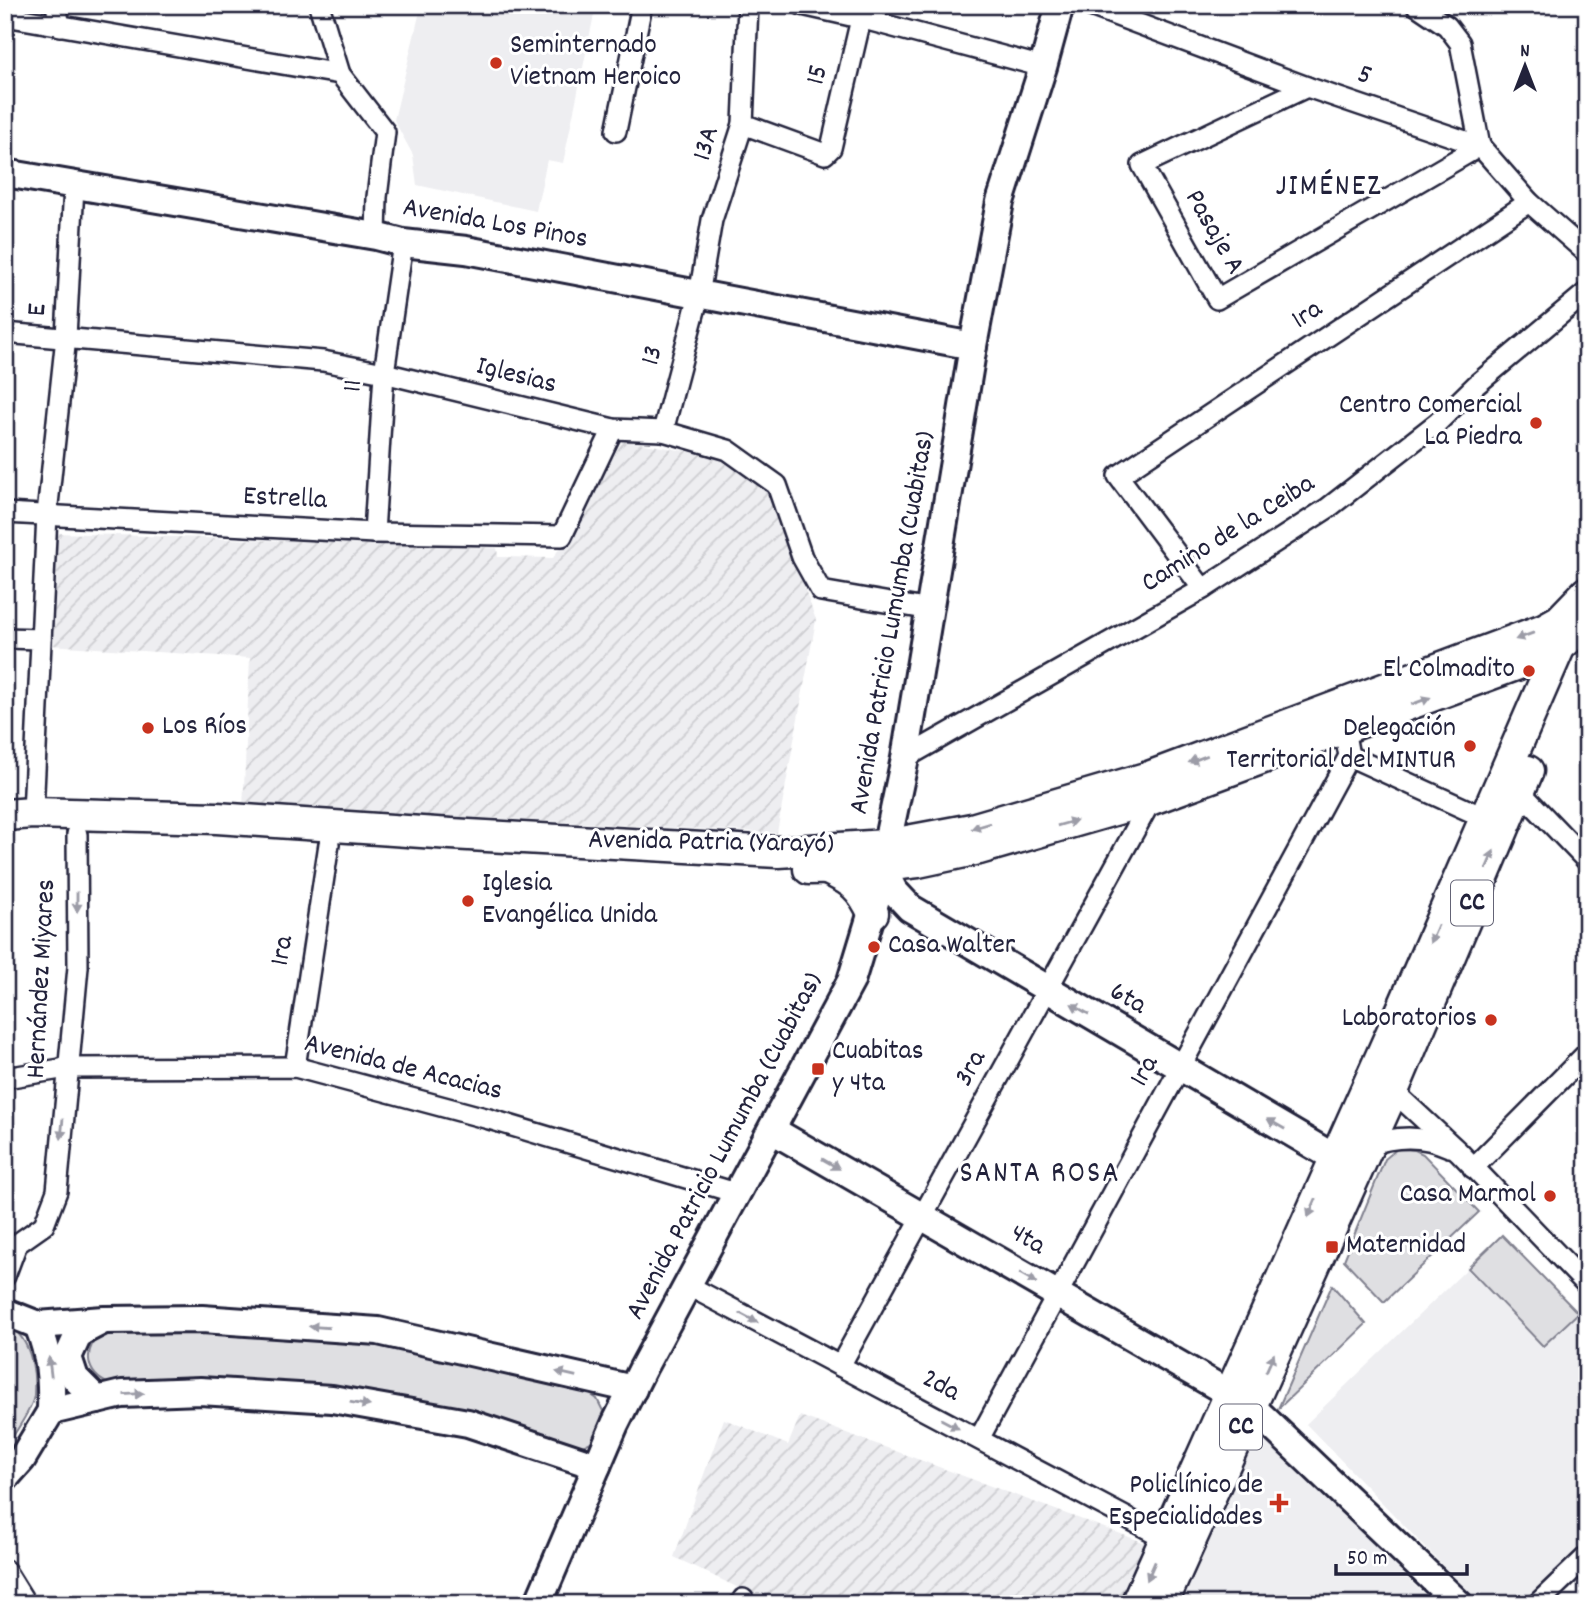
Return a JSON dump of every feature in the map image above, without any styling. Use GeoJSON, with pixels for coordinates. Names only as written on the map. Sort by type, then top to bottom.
{"type":"FeatureCollection","features":[{"type":"Feature","properties":{"kind":"main road","name":"CC"},"geometry":{"type":"LineString","coordinates":[[1136,1604],[1165,1538],[1240,1400],[1353,1158],[1485,818],[1511,782],[1524,729],[1560,646],[1585,600]]}},
{"type":"Feature","properties":{"kind":"main road","name":"Avenida Patria (Yarayó)"},"geometry":{"type":"LineString","coordinates":[[5,836],[216,829],[329,844],[640,865],[777,871],[825,868],[884,856],[1146,778],[1544,629],[1585,600]]}},
{"type":"Feature","properties":{"kind":"main road","name":"CC"},"geometry":{"type":"LineString","coordinates":[[1353,1158],[1393,1091],[1511,782],[1587,634]]}},
{"type":"Feature","properties":{"kind":"main road","name":"Avenida Patria (Yarayó)"},"geometry":{"type":"LineString","coordinates":[[19,814],[216,829],[451,834],[884,856],[918,862],[979,849],[1346,743],[1560,646]]}},
{"type":"Feature","properties":{"kind":"main road"},"geometry":{"type":"LineString","coordinates":[[1501,671],[1520,689],[1524,729]]}},
{"type":"Feature","properties":{"kind":"main road"},"geometry":{"type":"LineString","coordinates":[[825,868],[853,882],[863,893],[873,913]]}},
{"type":"Feature","properties":{"kind":"main road","name":"CC"},"geometry":{"type":"LineString","coordinates":[[1162,1604],[1240,1400]]}},
{"type":"Feature","properties":{"kind":"street"},"geometry":{"type":"LineString","coordinates":[[56,5],[60,26]]}},
{"type":"Feature","properties":{"kind":"street"},"geometry":{"type":"LineString","coordinates":[[319,5],[340,74],[385,132],[377,197],[376,236]]}},
{"type":"Feature","properties":{"kind":"street"},"geometry":{"type":"LineString","coordinates":[[617,131],[642,5]]}},
{"type":"Feature","properties":{"kind":"street","name":"13A"},"geometry":{"type":"LineString","coordinates":[[699,295],[712,219],[744,124],[748,5]]}},
{"type":"Feature","properties":{"kind":"street"},"geometry":{"type":"LineString","coordinates":[[802,5],[862,12],[1043,67]]}},
{"type":"Feature","properties":{"kind":"street","name":"Avenida Patricio Lumumba (Cuabitas)"},"geometry":{"type":"LineString","coordinates":[[538,1604],[633,1389],[851,981],[882,879],[1000,202],[1060,5]]}},
{"type":"Feature","properties":{"kind":"street","name":"5"},"geometry":{"type":"LineString","coordinates":[[1088,5],[1307,87],[1480,146],[1529,202],[1587,253]]}},
{"type":"Feature","properties":{"kind":"street"},"geometry":{"type":"LineString","coordinates":[[1416,5],[1447,26],[1460,43],[1480,146]]}},
{"type":"Feature","properties":{"kind":"street","name":"15"},"geometry":{"type":"LineString","coordinates":[[744,124],[825,155],[831,148],[862,12]]}},
{"type":"Feature","properties":{"kind":"street"},"geometry":{"type":"LineString","coordinates":[[5,16],[340,74]]}},
{"type":"Feature","properties":{"kind":"street","name":"Pasaje A"},"geometry":{"type":"LineString","coordinates":[[1307,87],[1142,165],[1217,299],[1480,146]]}},
{"type":"Feature","properties":{"kind":"street","name":"Avenida Los Pinos"},"geometry":{"type":"LineString","coordinates":[[5,173],[376,236],[403,243],[466,250],[973,346]]}},
{"type":"Feature","properties":{"kind":"street","name":"E"},"geometry":{"type":"LineString","coordinates":[[19,814],[41,639],[47,514],[66,337],[74,186]]}},
{"type":"Feature","properties":{"kind":"street","name":"1ra"},"geometry":{"type":"LineString","coordinates":[[1203,589],[1118,476],[1529,202]]}},
{"type":"Feature","properties":{"kind":"street","name":"11"},"geometry":{"type":"LineString","coordinates":[[374,533],[384,373],[403,243]]}},
{"type":"Feature","properties":{"kind":"street","name":"Camino de la Ceiba"},"geometry":{"type":"LineString","coordinates":[[905,758],[1203,589],[1328,508],[1437,423],[1476,385],[1587,292]]}},
{"type":"Feature","properties":{"kind":"street","name":"13"},"geometry":{"type":"LineString","coordinates":[[663,431],[699,295]]}},
{"type":"Feature","properties":{"kind":"street","name":"Iglesias"},"geometry":{"type":"LineString","coordinates":[[5,333],[323,361],[384,373],[613,429],[663,431],[728,450],[776,485],[802,557],[821,591],[931,610]]}},
{"type":"Feature","properties":{"kind":"street","name":"Estrella"},"geometry":{"type":"LineString","coordinates":[[5,513],[374,533],[562,536],[613,429]]}},
{"type":"Feature","properties":{"kind":"street"},"geometry":{"type":"LineString","coordinates":[[5,638],[41,639]]}},
{"type":"Feature","properties":{"kind":"street"},"geometry":{"type":"LineString","coordinates":[[1346,743],[1485,818]]}},
{"type":"Feature","properties":{"kind":"street","name":"1ra"},"geometry":{"type":"LineString","coordinates":[[979,1439],[1181,1067],[1346,743]]}},
{"type":"Feature","properties":{"kind":"street"},"geometry":{"type":"LineString","coordinates":[[1511,782],[1587,861]]}},
{"type":"Feature","properties":{"kind":"street","name":"3ra"},"geometry":{"type":"LineString","coordinates":[[840,1366],[1152,799]]}},
{"type":"Feature","properties":{"kind":"street","name":"Hernández Miyares"},"geometry":{"type":"LineString","coordinates":[[5,1276],[17,1244],[44,1225],[57,1191],[78,967],[77,834]]}},
{"type":"Feature","properties":{"kind":"street","name":"1ra"},"geometry":{"type":"LineString","coordinates":[[295,1067],[329,844]]}},
{"type":"Feature","properties":{"kind":"street","name":"6ta"},"geometry":{"type":"LineString","coordinates":[[884,856],[894,891],[910,908],[1181,1067],[1353,1158]]}},
{"type":"Feature","properties":{"kind":"street"},"geometry":{"type":"LineString","coordinates":[[1473,1168],[1587,1054]]}},
{"type":"Feature","properties":{"kind":"street","name":"Avenida de Acacias"},"geometry":{"type":"LineString","coordinates":[[5,1078],[67,1068],[295,1067],[489,1119],[736,1193]]}},
{"type":"Feature","properties":{"kind":"street"},"geometry":{"type":"LineString","coordinates":[[1393,1091],[1459,1152],[1587,1285]]}},
{"type":"Feature","properties":{"kind":"street","name":"4ta"},"geometry":{"type":"LineString","coordinates":[[772,1130],[1240,1400]]}},
{"type":"Feature","properties":{"kind":"street"},"geometry":{"type":"LineString","coordinates":[[1353,1158],[1385,1139],[1410,1137],[1435,1140],[1459,1152]]}},
{"type":"Feature","properties":{"kind":"street","name":"2da"},"geometry":{"type":"LineString","coordinates":[[689,1286],[1165,1538]]}},
{"type":"Feature","properties":{"kind":"street"},"geometry":{"type":"LineString","coordinates":[[5,1312],[38,1325],[104,1320],[202,1319],[378,1331],[633,1389]]}},
{"type":"Feature","properties":{"kind":"street"},"geometry":{"type":"LineString","coordinates":[[97,1400],[75,1378],[68,1357],[79,1333],[104,1320]]}},
{"type":"Feature","properties":{"kind":"street"},"geometry":{"type":"LineString","coordinates":[[5,1478],[22,1459],[51,1411],[52,1381],[48,1352],[38,1325]]}},
{"type":"Feature","properties":{"kind":"street"},"geometry":{"type":"LineString","coordinates":[[51,1411],[122,1394],[200,1391],[332,1399],[468,1423],[597,1466]]}},
{"type":"Feature","properties":{"kind":"street"},"geometry":{"type":"LineString","coordinates":[[1240,1400],[1459,1604]]}},
{"type":"Feature","properties":{"kind":"street"},"geometry":{"type":"LineString","coordinates":[[1537,1604],[1587,1556]]}},
{"type":"Feature","properties":{"kind":"street"},"geometry":{"type":"LineString","coordinates":[[5,1570],[26,1604]]}},
{"type":"Feature","properties":{"kind":"shaded area","name":"Seminternado Vietnam Heroico"},"geometry":{"type":"Polygon","coordinates":[[[416,5],[596,5],[563,163],[547,160],[536,211],[417,185],[413,155],[394,120],[421,7],[416,5]]]}},
{"type":"Feature","properties":{"kind":"shaded area"},"geometry":{"type":"Polygon","coordinates":[[[623,440],[719,457],[769,489],[816,620],[777,833],[243,808],[250,658],[50,645],[57,533],[497,548],[498,557],[553,558],[623,440]]]}},
{"type":"Feature","properties":{"kind":"shaded area"},"geometry":{"type":"Polygon","coordinates":[[[1397,1149],[1415,1150],[1423,1154],[1479,1212],[1384,1302],[1344,1260],[1385,1159],[1397,1149]]]}},
{"type":"Feature","properties":{"kind":"shaded area"},"geometry":{"type":"Polygon","coordinates":[[[1502,1235],[1587,1322],[1587,1542],[1522,1604],[1480,1604],[1306,1424],[1502,1235]]]}},
{"type":"Feature","properties":{"kind":"shaded area"},"geometry":{"type":"Polygon","coordinates":[[[1502,1235],[1578,1313],[1543,1346],[1468,1268],[1502,1235]]]}},
{"type":"Feature","properties":{"kind":"shaded area"},"geometry":{"type":"Polygon","coordinates":[[[1332,1285],[1366,1324],[1278,1409],[1332,1285]]]}},
{"type":"Feature","properties":{"kind":"shaded area"},"geometry":{"type":"Polygon","coordinates":[[[5,1324],[14,1329],[26,1344],[32,1364],[34,1395],[30,1407],[5,1447],[5,1324]]]}},
{"type":"Feature","properties":{"kind":"shaded area"},"geometry":{"type":"Polygon","coordinates":[[[202,1327],[353,1337],[477,1361],[590,1394],[597,1399],[605,1415],[597,1439],[581,1447],[465,1413],[109,1384],[101,1380],[91,1368],[91,1347],[101,1333],[202,1327]]]}},
{"type":"Feature","properties":{"kind":"shaded area"},"geometry":{"type":"Polygon","coordinates":[[[800,1416],[1151,1545],[1125,1604],[740,1604],[745,1591],[674,1557],[724,1419],[788,1445],[800,1416]]]}},
{"type":"Feature","properties":{"kind":"shaded area","name":"Policlínico de Especialidades"},"geometry":{"type":"Polygon","coordinates":[[[1258,1432],[1434,1604],[1181,1604],[1258,1432]]]}},
{"type":"Feature","properties":{"kind":"place","name":"Seminternado Vietnam Heroico"},"geometry":{"type":"Point","coordinates":[496,63]}},
{"type":"Feature","properties":{"kind":"place","name":"Centro Comercial La Piedra"},"geometry":{"type":"Point","coordinates":[1536,423]}},
{"type":"Feature","properties":{"kind":"place","name":"El Colmadito"},"geometry":{"type":"Point","coordinates":[1529,671]}},
{"type":"Feature","properties":{"kind":"place","name":"Los Ríos"},"geometry":{"type":"Point","coordinates":[148,728]}},
{"type":"Feature","properties":{"kind":"place","name":"Delegación Territorial del MINTUR"},"geometry":{"type":"Point","coordinates":[1470,746]}},
{"type":"Feature","properties":{"kind":"place","name":"Iglesia Evangélica Unida"},"geometry":{"type":"Point","coordinates":[468,901]}},
{"type":"Feature","properties":{"kind":"place","name":"Casa Walter"},"geometry":{"type":"Point","coordinates":[874,947]}},
{"type":"Feature","properties":{"kind":"place","name":"Laboratorios"},"geometry":{"type":"Point","coordinates":[1491,1020]}},
{"type":"Feature","properties":{"kind":"place","name":"Cuabitas y 4ta"},"geometry":{"type":"Point","coordinates":[818,1069]}},
{"type":"Feature","properties":{"kind":"place","name":"Casa Marmol"},"geometry":{"type":"Point","coordinates":[1550,1196]}},
{"type":"Feature","properties":{"kind":"place","name":"Maternidad"},"geometry":{"type":"Point","coordinates":[1332,1247]}},
{"type":"Feature","properties":{"kind":"place","name":"Policlínico de Especialidades"},"geometry":{"type":"Point","coordinates":[1279,1503]}},
{"type":"Feature","properties":{"kind":"district","name":"JIMÉNEZ"},"geometry":{"type":"Point","coordinates":[1329,188]}},
{"type":"Feature","properties":{"kind":"district","name":"SANTA ROSA"},"geometry":{"type":"Point","coordinates":[1040,1175]}}]}
